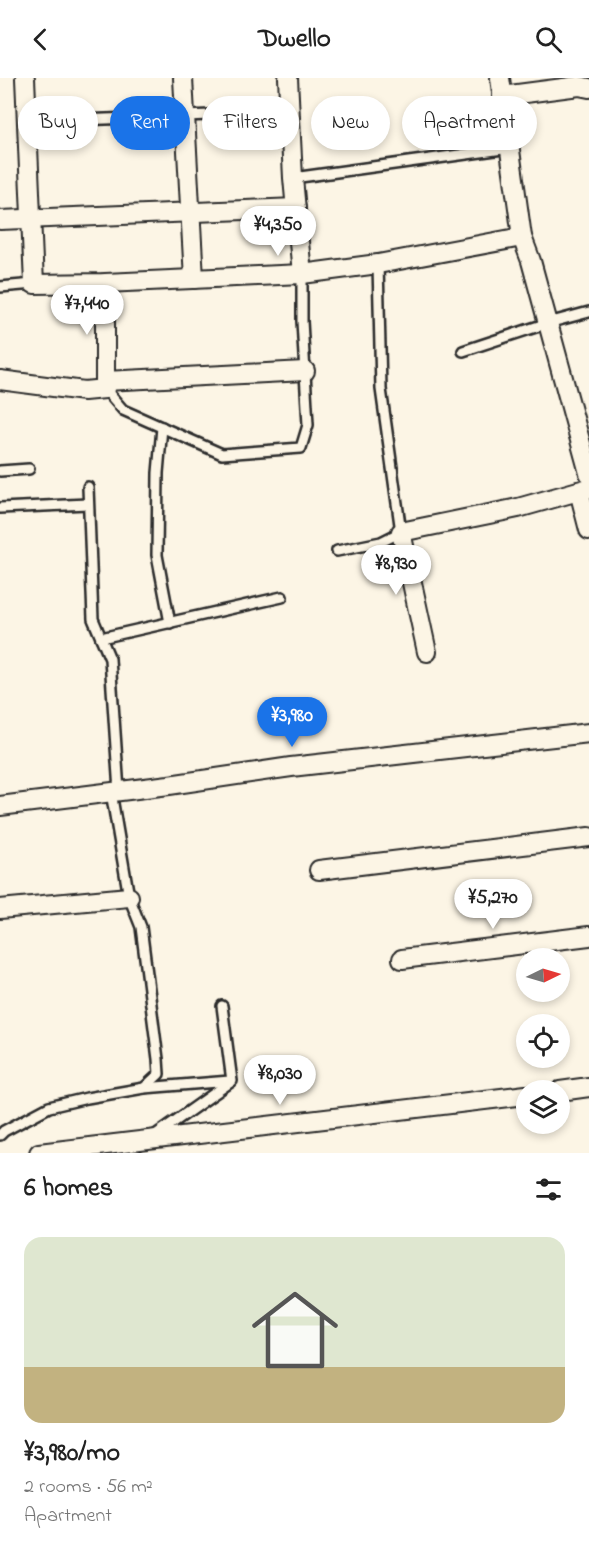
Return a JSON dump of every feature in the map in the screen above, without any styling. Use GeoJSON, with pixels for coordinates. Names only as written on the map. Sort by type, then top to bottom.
{"type":"FeatureCollection","features":[{"type":"Feature","properties":{"kind":"street"},"geometry":{"type":"LineString","coordinates":[[25,78],[26,96]]}},
{"type":"Feature","properties":{"kind":"street"},"geometry":{"type":"LineString","coordinates":[[183,78],[184,96]]}},
{"type":"Feature","properties":{"kind":"street"},"geometry":{"type":"LineString","coordinates":[[288,78],[289,96]]}},
{"type":"Feature","properties":{"kind":"street"},"geometry":{"type":"LineString","coordinates":[[501,87],[589,88]]}},
{"type":"Feature","properties":{"kind":"street"},"geometry":{"type":"LineString","coordinates":[[28,150],[34,284],[105,284],[302,274],[378,264],[522,237]]}},
{"type":"Feature","properties":{"kind":"street"},"geometry":{"type":"LineString","coordinates":[[187,150],[194,279]]}},
{"type":"Feature","properties":{"kind":"street"},"geometry":{"type":"LineString","coordinates":[[292,150],[302,274]]}},
{"type":"Feature","properties":{"kind":"street"},"geometry":{"type":"LineString","coordinates":[[510,150],[522,237],[531,261],[589,473]]}},
{"type":"Feature","properties":{"kind":"street"},"geometry":{"type":"LineString","coordinates":[[0,220],[296,208]]}},
{"type":"Feature","properties":{"kind":"street"},"geometry":{"type":"LineString","coordinates":[[105,284],[105,385]]}},
{"type":"Feature","properties":{"kind":"street"},"geometry":{"type":"LineString","coordinates":[[0,380],[84,391],[105,385],[305,372]]}},
{"type":"Feature","properties":{"kind":"street"},"geometry":{"type":"LineString","coordinates":[[427,652],[400,532],[518,508],[584,490],[589,530]]}},
{"type":"Feature","properties":{"kind":"street"},"geometry":{"type":"LineString","coordinates":[[0,806],[291,767],[589,734]]}},
{"type":"Feature","properties":{"kind":"street"},"geometry":{"type":"LineString","coordinates":[[319,870],[589,837]]}},
{"type":"Feature","properties":{"kind":"street"},"geometry":{"type":"LineString","coordinates":[[0,909],[129,897]]}},
{"type":"Feature","properties":{"kind":"street"},"geometry":{"type":"LineString","coordinates":[[402,959],[589,936]]}},
{"type":"Feature","properties":{"kind":"street"},"geometry":{"type":"LineString","coordinates":[[570,1090],[589,1087]]}},
{"type":"Feature","properties":{"kind":"street"},"geometry":{"type":"LineString","coordinates":[[39,1153],[516,1096]]}},
{"type":"Feature","properties":{"kind":"lane"},"geometry":{"type":"LineString","coordinates":[[293,178],[489,150]]}},
{"type":"Feature","properties":{"kind":"lane"},"geometry":{"type":"LineString","coordinates":[[337,552],[381,542],[400,532],[381,389],[378,264]]}},
{"type":"Feature","properties":{"kind":"lane"},"geometry":{"type":"LineString","coordinates":[[105,385],[123,410],[222,454],[301,448],[308,426],[302,321],[302,274]]}},
{"type":"Feature","properties":{"kind":"lane"},"geometry":{"type":"LineString","coordinates":[[0,287],[34,284]]}},
{"type":"Feature","properties":{"kind":"lane"},"geometry":{"type":"LineString","coordinates":[[463,351],[589,312]]}},
{"type":"Feature","properties":{"kind":"lane"},"geometry":{"type":"LineString","coordinates":[[162,427],[158,473],[157,555],[170,623]]}},
{"type":"Feature","properties":{"kind":"lane"},"geometry":{"type":"LineString","coordinates":[[0,471],[29,469]]}},
{"type":"Feature","properties":{"kind":"lane"},"geometry":{"type":"LineString","coordinates":[[88,487],[93,619],[110,659],[116,792],[129,897],[141,927],[158,1059],[159,1074],[144,1088]]}},
{"type":"Feature","properties":{"kind":"lane"},"geometry":{"type":"LineString","coordinates":[[0,508],[88,504]]}},
{"type":"Feature","properties":{"kind":"lane"},"geometry":{"type":"LineString","coordinates":[[101,638],[282,597]]}},
{"type":"Feature","properties":{"kind":"lane"},"geometry":{"type":"LineString","coordinates":[[222,1006],[232,1081]]}},
{"type":"Feature","properties":{"kind":"lane"},"geometry":{"type":"LineString","coordinates":[[0,1135],[49,1107],[87,1098],[144,1088],[232,1081]]}},
{"type":"Feature","properties":{"kind":"lane"},"geometry":{"type":"LineString","coordinates":[[148,1140],[232,1081]]}}]}
